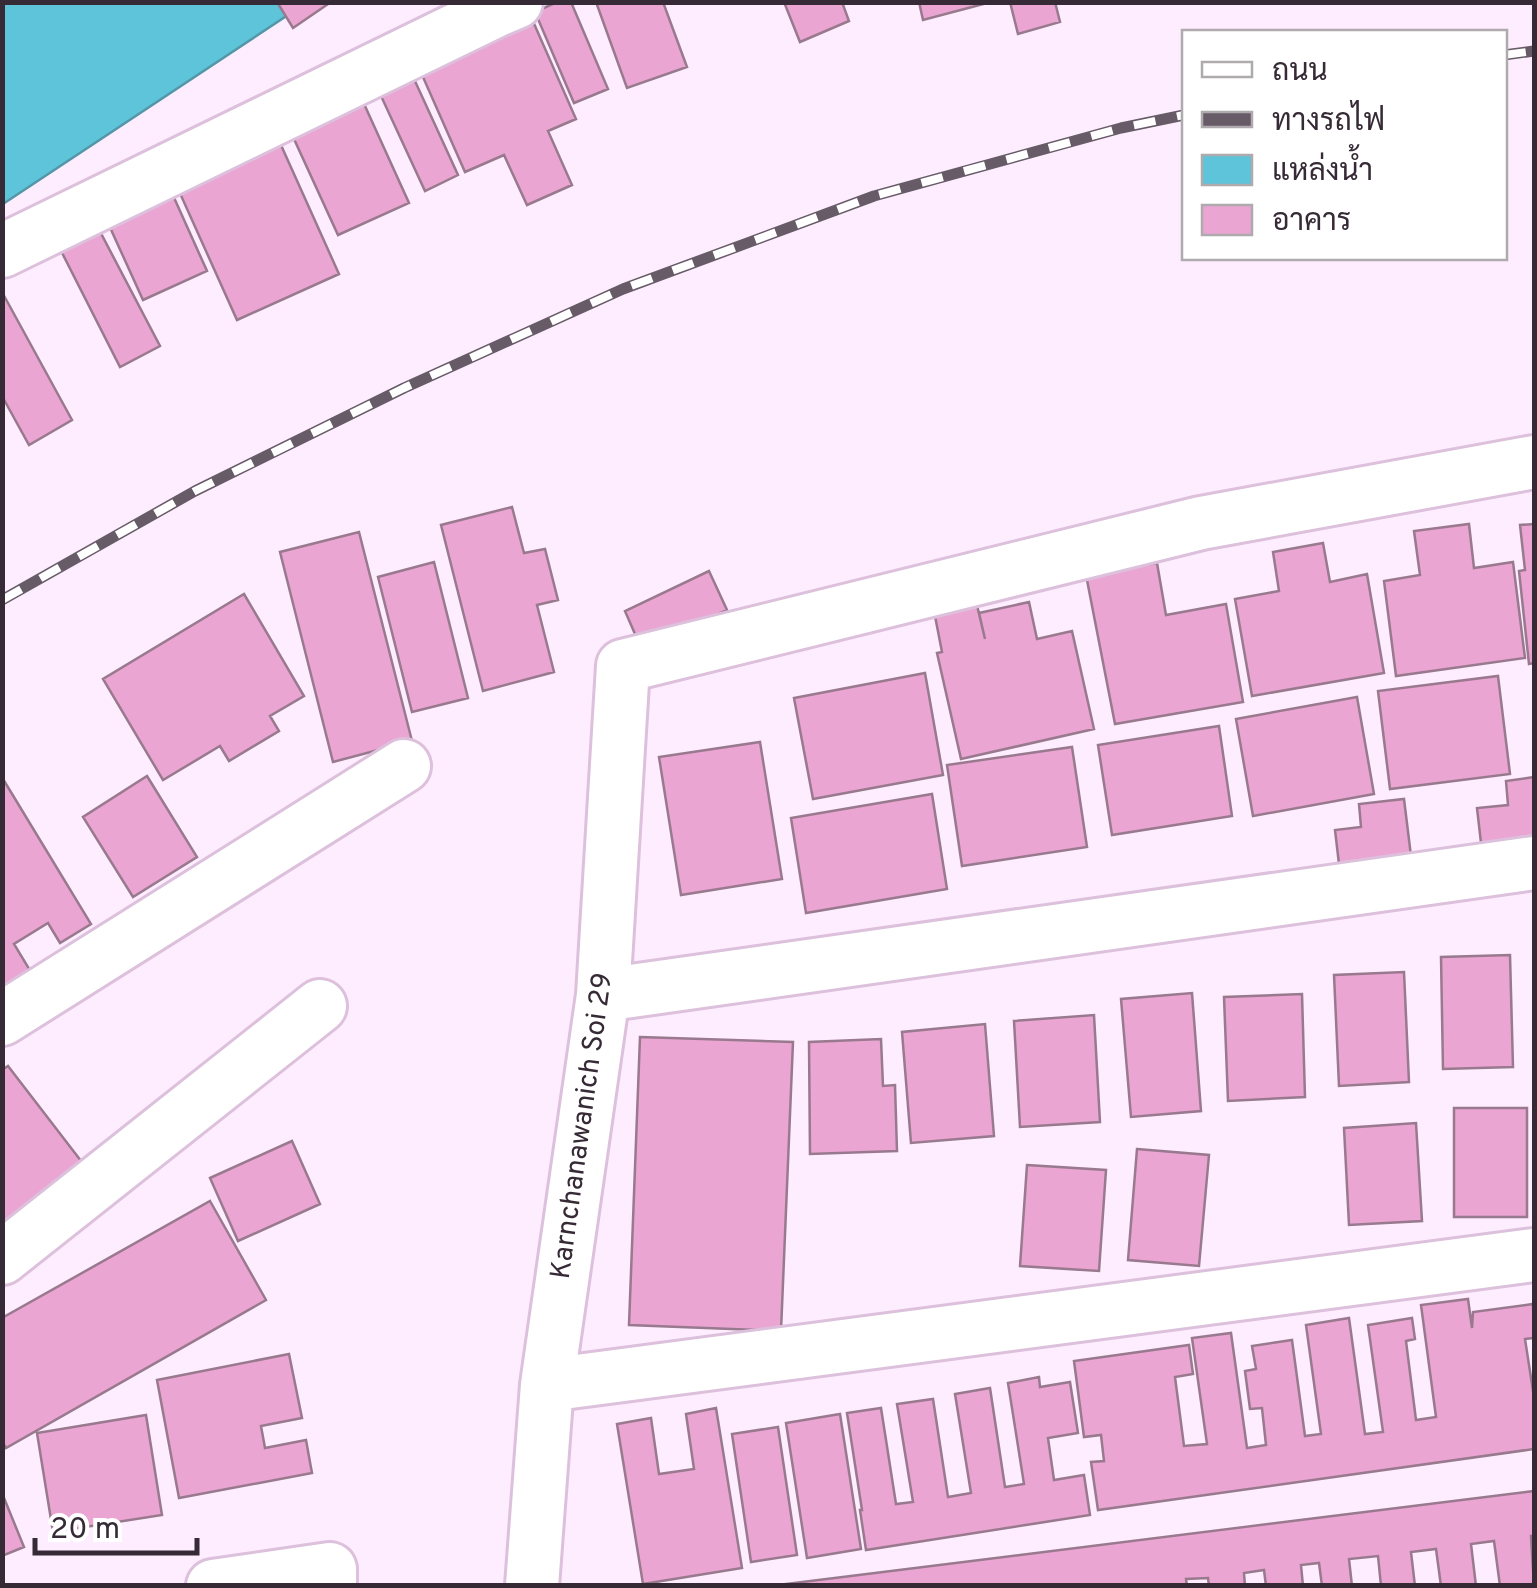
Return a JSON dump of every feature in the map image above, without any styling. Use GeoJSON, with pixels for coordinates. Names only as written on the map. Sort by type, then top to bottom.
{"type":"FeatureCollection","features":[{"type":"Feature","properties":{"kind":"street"},"geometry":{"type":"LineString","coordinates":[[2,251],[516,2]]}},
{"type":"Feature","properties":{"kind":"street","name":"Karnchanawanich Soi 29"},"geometry":{"type":"LineString","coordinates":[[532,1586],[547,1386],[603,995],[622,666],[1201,523],[1534,462]]}},
{"type":"Feature","properties":{"kind":"street"},"geometry":{"type":"LineString","coordinates":[[2,1019],[404,766]]}},
{"type":"Feature","properties":{"kind":"street"},"geometry":{"type":"LineString","coordinates":[[603,995],[1534,863]]}},
{"type":"Feature","properties":{"kind":"street"},"geometry":{"type":"LineString","coordinates":[[2,1258],[320,1006]]}},
{"type":"Feature","properties":{"kind":"street"},"geometry":{"type":"LineString","coordinates":[[547,1386],[1534,1256]]}},
{"type":"Feature","properties":{"kind":"street"},"geometry":{"type":"LineString","coordinates":[[213,1586],[330,1570],[330,1586]]}},
{"type":"Feature","properties":{"kind":"water"},"geometry":{"type":"Polygon","coordinates":[[[3,3],[306,3],[3,204],[3,3]]]}},
{"type":"Feature","properties":{"kind":"building"},"geometry":{"type":"Polygon","coordinates":[[[277,2],[331,2],[293,28],[277,2]]]}},
{"type":"Feature","properties":{"kind":"building"},"geometry":{"type":"Polygon","coordinates":[[[557,2],[571,2],[608,89],[574,103],[535,12],[557,2]]]}},
{"type":"Feature","properties":{"kind":"building"},"geometry":{"type":"Polygon","coordinates":[[[596,2],[663,2],[687,67],[627,88],[596,2]]]}},
{"type":"Feature","properties":{"kind":"building"},"geometry":{"type":"Polygon","coordinates":[[[784,2],[842,2],[849,21],[800,42],[784,2]]]}},
{"type":"Feature","properties":{"kind":"building"},"geometry":{"type":"Polygon","coordinates":[[[919,2],[991,2],[923,20],[919,2]]]}},
{"type":"Feature","properties":{"kind":"building"},"geometry":{"type":"Polygon","coordinates":[[[1010,2],[1055,2],[1060,22],[1018,34],[1010,2]]]}},
{"type":"Feature","properties":{"kind":"building"},"geometry":{"type":"Polygon","coordinates":[[[528,10],[576,119],[548,131],[572,185],[527,205],[504,155],[465,172],[415,59],[528,10]]]}},
{"type":"Feature","properties":{"kind":"building"},"geometry":{"type":"Polygon","coordinates":[[[409,68],[458,175],[425,191],[375,83],[409,68]]]}},
{"type":"Feature","properties":{"kind":"building"},"geometry":{"type":"Polygon","coordinates":[[[360,95],[409,203],[338,235],[289,128],[360,95]]]}},
{"type":"Feature","properties":{"kind":"building"},"geometry":{"type":"Polygon","coordinates":[[[276,134],[339,274],[237,320],[174,180],[276,134]]]}},
{"type":"Feature","properties":{"kind":"building"},"geometry":{"type":"Polygon","coordinates":[[[167,182],[207,271],[143,300],[103,212],[167,182]]]}},
{"type":"Feature","properties":{"kind":"building"},"geometry":{"type":"Polygon","coordinates":[[[94,220],[160,346],[120,367],[55,239],[94,220]]]}},
{"type":"Feature","properties":{"kind":"building"},"geometry":{"type":"Polygon","coordinates":[[[2,292],[72,420],[29,445],[2,396],[2,292]]]}},
{"type":"Feature","properties":{"kind":"building"},"geometry":{"type":"Polygon","coordinates":[[[512,507],[524,553],[545,549],[558,600],[537,605],[554,672],[483,691],[441,525],[512,507]]]}},
{"type":"Feature","properties":{"kind":"building"},"geometry":{"type":"Polygon","coordinates":[[[1469,524],[1474,568],[1513,562],[1525,658],[1396,676],[1384,581],[1420,575],[1414,531],[1469,524]]]}},
{"type":"Feature","properties":{"kind":"building"},"geometry":{"type":"Polygon","coordinates":[[[1534,524],[1534,663],[1529,664],[1519,571],[1525,570],[1520,525],[1534,524]]]}},
{"type":"Feature","properties":{"kind":"building"},"geometry":{"type":"Polygon","coordinates":[[[359,532],[412,741],[333,762],[280,552],[359,532]]]}},
{"type":"Feature","properties":{"kind":"building"},"geometry":{"type":"Polygon","coordinates":[[[1323,543],[1330,582],[1367,574],[1384,673],[1252,696],[1235,599],[1279,591],[1273,552],[1323,543]]]}},
{"type":"Feature","properties":{"kind":"building"},"geometry":{"type":"Polygon","coordinates":[[[434,562],[468,698],[412,712],[378,577],[434,562]]]}},
{"type":"Feature","properties":{"kind":"building"},"geometry":{"type":"Polygon","coordinates":[[[1157,563],[1166,615],[1226,604],[1243,702],[1115,724],[1086,575],[1157,563]]]}},
{"type":"Feature","properties":{"kind":"building"},"geometry":{"type":"Polygon","coordinates":[[[709,571],[727,610],[642,650],[625,611],[709,571]]]}},
{"type":"Feature","properties":{"kind":"building"},"geometry":{"type":"Polygon","coordinates":[[[244,594],[304,696],[270,716],[279,731],[229,761],[220,746],[163,780],[103,679],[244,594]]]}},
{"type":"Feature","properties":{"kind":"building"},"geometry":{"type":"Polygon","coordinates":[[[976,601],[985,639],[979,613],[1029,602],[1037,639],[1072,631],[1094,729],[961,759],[937,653],[942,652],[934,611],[976,601]]]}},
{"type":"Feature","properties":{"kind":"building"},"geometry":{"type":"Polygon","coordinates":[[[925,673],[943,775],[813,799],[794,698],[925,673]]]}},
{"type":"Feature","properties":{"kind":"building"},"geometry":{"type":"Polygon","coordinates":[[[1498,676],[1510,774],[1390,789],[1378,691],[1498,676]]]}},
{"type":"Feature","properties":{"kind":"building"},"geometry":{"type":"Polygon","coordinates":[[[1357,697],[1374,794],[1253,816],[1236,719],[1357,697]]]}},
{"type":"Feature","properties":{"kind":"building"},"geometry":{"type":"Polygon","coordinates":[[[1219,726],[1232,816],[1112,835],[1098,745],[1219,726]]]}},
{"type":"Feature","properties":{"kind":"building"},"geometry":{"type":"Polygon","coordinates":[[[760,742],[782,879],[681,895],[659,757],[760,742]]]}},
{"type":"Feature","properties":{"kind":"building"},"geometry":{"type":"Polygon","coordinates":[[[1072,747],[1087,847],[962,866],[947,765],[1072,747]]]}},
{"type":"Feature","properties":{"kind":"building"},"geometry":{"type":"Polygon","coordinates":[[[147,776],[197,857],[133,897],[83,817],[147,776]]]}},
{"type":"Feature","properties":{"kind":"building"},"geometry":{"type":"Polygon","coordinates":[[[1534,777],[1534,838],[1481,843],[1477,808],[1508,805],[1506,781],[1534,777]]]}},
{"type":"Feature","properties":{"kind":"building"},"geometry":{"type":"Polygon","coordinates":[[[3,779],[91,924],[60,943],[48,923],[14,944],[34,977],[2,996],[3,779]]]}},
{"type":"Feature","properties":{"kind":"building"},"geometry":{"type":"Polygon","coordinates":[[[932,794],[947,889],[806,913],[791,818],[932,794]]]}},
{"type":"Feature","properties":{"kind":"building"},"geometry":{"type":"Polygon","coordinates":[[[1404,799],[1411,856],[1339,864],[1335,830],[1361,827],[1359,804],[1404,799]]]}},
{"type":"Feature","properties":{"kind":"building"},"geometry":{"type":"Polygon","coordinates":[[[1510,955],[1513,1067],[1443,1069],[1441,957],[1510,955]]]}},
{"type":"Feature","properties":{"kind":"building"},"geometry":{"type":"Polygon","coordinates":[[[1404,972],[1409,1082],[1339,1086],[1334,975],[1404,972]]]}},
{"type":"Feature","properties":{"kind":"building"},"geometry":{"type":"Polygon","coordinates":[[[1192,993],[1201,1111],[1131,1117],[1121,999],[1192,993]]]}},
{"type":"Feature","properties":{"kind":"building"},"geometry":{"type":"Polygon","coordinates":[[[1302,994],[1305,1097],[1228,1101],[1224,997],[1302,994]]]}},
{"type":"Feature","properties":{"kind":"building"},"geometry":{"type":"Polygon","coordinates":[[[1094,1015],[1100,1122],[1020,1127],[1014,1021],[1094,1015]]]}},
{"type":"Feature","properties":{"kind":"building"},"geometry":{"type":"Polygon","coordinates":[[[985,1024],[994,1136],[911,1143],[902,1032],[985,1024]]]}},
{"type":"Feature","properties":{"kind":"building"},"geometry":{"type":"Polygon","coordinates":[[[640,1037],[793,1042],[781,1331],[629,1325],[640,1037]]]}},
{"type":"Feature","properties":{"kind":"building"},"geometry":{"type":"Polygon","coordinates":[[[881,1039],[883,1086],[895,1085],[897,1151],[810,1154],[809,1042],[881,1039]]]}},
{"type":"Feature","properties":{"kind":"building"},"geometry":{"type":"Polygon","coordinates":[[[8,1066],[88,1170],[2,1235],[2,1070],[8,1066]]]}},
{"type":"Feature","properties":{"kind":"building"},"geometry":{"type":"Polygon","coordinates":[[[1454,1108],[1527,1108],[1527,1217],[1454,1217],[1454,1108]]]}},
{"type":"Feature","properties":{"kind":"building"},"geometry":{"type":"Polygon","coordinates":[[[1416,1123],[1422,1221],[1349,1225],[1344,1128],[1416,1123]]]}},
{"type":"Feature","properties":{"kind":"building"},"geometry":{"type":"Polygon","coordinates":[[[292,1141],[320,1204],[238,1241],[210,1178],[292,1141]]]}},
{"type":"Feature","properties":{"kind":"building"},"geometry":{"type":"Polygon","coordinates":[[[1137,1149],[1209,1155],[1199,1266],[1128,1260],[1137,1149]]]}},
{"type":"Feature","properties":{"kind":"building"},"geometry":{"type":"Polygon","coordinates":[[[1027,1165],[1106,1170],[1099,1271],[1020,1266],[1027,1165]]]}},
{"type":"Feature","properties":{"kind":"building"},"geometry":{"type":"Polygon","coordinates":[[[210,1201],[266,1300],[6,1448],[2,1441],[2,1318],[210,1201]]]}},
{"type":"Feature","properties":{"kind":"building"},"geometry":{"type":"Polygon","coordinates":[[[1468,1299],[1472,1328],[1473,1312],[1533,1304],[1534,1338],[1525,1339],[1534,1391],[1534,1449],[1098,1510],[1091,1462],[1104,1461],[1101,1435],[1084,1437],[1074,1361],[1189,1345],[1193,1374],[1175,1377],[1184,1446],[1207,1444],[1192,1338],[1231,1333],[1247,1448],[1266,1445],[1262,1408],[1250,1409],[1245,1371],[1256,1369],[1252,1346],[1292,1340],[1305,1436],[1321,1434],[1306,1325],[1349,1318],[1365,1434],[1383,1432],[1368,1325],[1412,1318],[1415,1339],[1406,1341],[1416,1420],[1436,1417],[1421,1305],[1468,1299]]]}},
{"type":"Feature","properties":{"kind":"building"},"geometry":{"type":"Polygon","coordinates":[[[289,1354],[302,1418],[261,1426],[265,1448],[306,1440],[312,1473],[179,1498],[157,1380],[289,1354]]]}},
{"type":"Feature","properties":{"kind":"building"},"geometry":{"type":"Polygon","coordinates":[[[1039,1377],[1040,1387],[1070,1382],[1078,1433],[1048,1438],[1054,1480],[1084,1475],[1090,1515],[866,1550],[847,1413],[881,1408],[896,1504],[913,1502],[897,1404],[933,1399],[948,1497],[971,1493],[955,1394],[990,1388],[1005,1487],[1024,1484],[1008,1383],[1039,1377]]]}},
{"type":"Feature","properties":{"kind":"building"},"geometry":{"type":"Polygon","coordinates":[[[716,1408],[742,1568],[643,1584],[617,1424],[651,1418],[659,1474],[694,1469],[686,1414],[716,1408]]]}},
{"type":"Feature","properties":{"kind":"building"},"geometry":{"type":"Polygon","coordinates":[[[840,1414],[861,1549],[807,1558],[786,1423],[840,1414]]]}},
{"type":"Feature","properties":{"kind":"building"},"geometry":{"type":"Polygon","coordinates":[[[146,1415],[162,1515],[53,1532],[37,1433],[146,1415]]]}},
{"type":"Feature","properties":{"kind":"building"},"geometry":{"type":"Polygon","coordinates":[[[778,1427],[797,1555],[751,1562],[732,1434],[778,1427]]]}},
{"type":"Feature","properties":{"kind":"building"},"geometry":{"type":"Polygon","coordinates":[[[1534,1491],[1534,1586],[1500,1586],[1494,1541],[1471,1544],[1476,1586],[1441,1586],[1436,1549],[1411,1552],[1415,1586],[1381,1586],[1378,1556],[1349,1559],[1352,1586],[1322,1586],[1319,1563],[1301,1565],[1303,1586],[1266,1586],[1264,1570],[1244,1573],[1245,1586],[1209,1586],[1208,1578],[1186,1579],[1187,1586],[770,1586],[1534,1491]]]}},
{"type":"Feature","properties":{"kind":"building"},"geometry":{"type":"Polygon","coordinates":[[[2,1493],[24,1547],[2,1556],[2,1493]]]}},
{"type":"Feature","properties":{"kind":"railway"},"geometry":{"type":"LineString","coordinates":[[1507,55],[1534,51]]}},
{"type":"Feature","properties":{"kind":"railway"},"geometry":{"type":"LineString","coordinates":[[2,600],[195,491],[404,388],[623,289],[874,196],[1121,128],[1182,115]]}}]}
